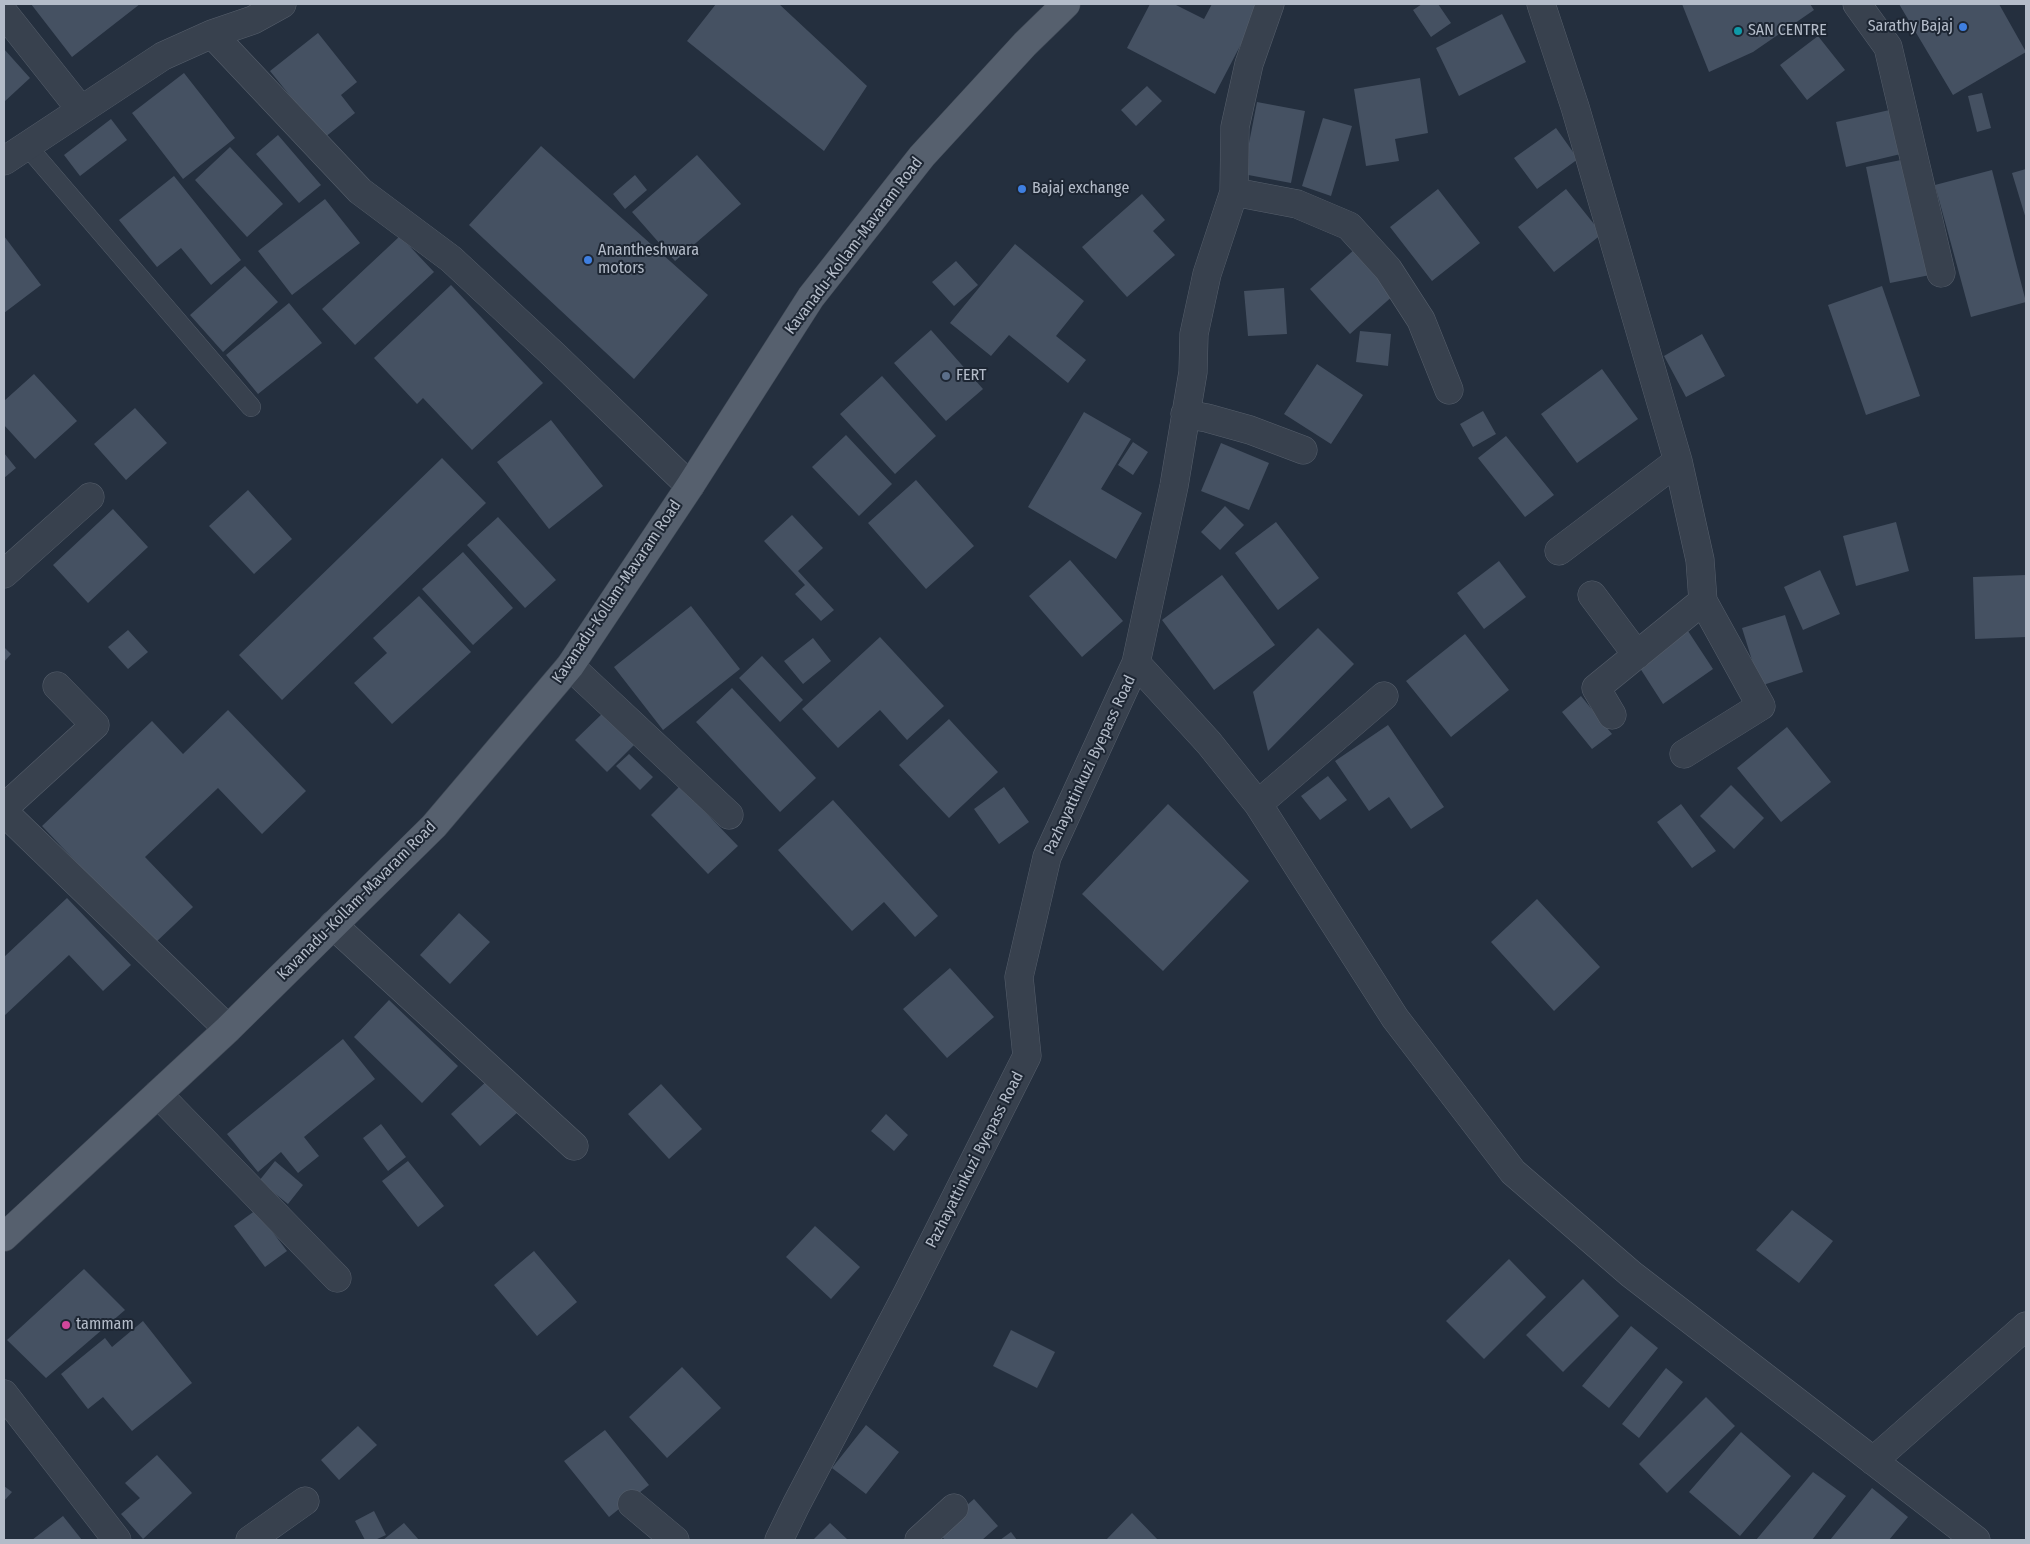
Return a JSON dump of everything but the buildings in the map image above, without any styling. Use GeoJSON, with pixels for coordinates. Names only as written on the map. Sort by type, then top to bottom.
{"type":"FeatureCollection","features":[{"type":"Feature","properties":{"kind":"main road","name":"Kavanadu-Kollam-Mavaram Road"},"geometry":{"type":"LineString","coordinates":[[4,1237],[228,1029],[434,826],[570,666],[690,486],[811,297],[922,156],[1025,44],[1066,4]]}},
{"type":"Feature","properties":{"kind":"street"},"geometry":{"type":"LineString","coordinates":[[4,161],[163,56],[212,34],[253,20],[282,4]]}},
{"type":"Feature","properties":{"kind":"street","name":"Pazhayattinkuzi Byepass Road"},"geometry":{"type":"LineString","coordinates":[[779,1540],[907,1294],[1027,1056],[1020,977],[1047,857],[1136,664],[1174,486],[1193,372],[1194,334],[1208,274],[1234,192],[1235,127],[1250,64],[1270,4]]}},
{"type":"Feature","properties":{"kind":"street"},"geometry":{"type":"LineString","coordinates":[[1541,4],[1575,107],[1678,461],[1700,560],[1703,601],[1761,706],[1684,754]]}},
{"type":"Feature","properties":{"kind":"street"},"geometry":{"type":"LineString","coordinates":[[1857,4],[1888,48],[1941,273]]}},
{"type":"Feature","properties":{"kind":"street"},"geometry":{"type":"LineString","coordinates":[[4,13],[81,110]]}},
{"type":"Feature","properties":{"kind":"street"},"geometry":{"type":"LineString","coordinates":[[212,34],[360,191],[451,259],[554,354],[690,486]]}},
{"type":"Feature","properties":{"kind":"street"},"geometry":{"type":"LineString","coordinates":[[1234,192],[1297,204],[1349,226],[1388,269],[1422,320],[1449,390]]}},
{"type":"Feature","properties":{"kind":"street"},"geometry":{"type":"LineString","coordinates":[[1185,414],[1250,430],[1303,450]]}},
{"type":"Feature","properties":{"kind":"street"},"geometry":{"type":"LineString","coordinates":[[1559,551],[1678,461]]}},
{"type":"Feature","properties":{"kind":"street"},"geometry":{"type":"LineString","coordinates":[[4,574],[90,497]]}},
{"type":"Feature","properties":{"kind":"street"},"geometry":{"type":"LineString","coordinates":[[1592,594],[1636,655]]}},
{"type":"Feature","properties":{"kind":"street"},"geometry":{"type":"LineString","coordinates":[[1612,714],[1596,688],[1703,601]]}},
{"type":"Feature","properties":{"kind":"street"},"geometry":{"type":"LineString","coordinates":[[1136,664],[1210,743],[1258,804],[1395,1018],[1513,1172],[1632,1274],[1976,1540]]}},
{"type":"Feature","properties":{"kind":"street"},"geometry":{"type":"LineString","coordinates":[[570,666],[729,815]]}},
{"type":"Feature","properties":{"kind":"street"},"geometry":{"type":"LineString","coordinates":[[4,808],[95,725],[57,686]]}},
{"type":"Feature","properties":{"kind":"street"},"geometry":{"type":"LineString","coordinates":[[1258,804],[1384,696]]}},
{"type":"Feature","properties":{"kind":"street"},"geometry":{"type":"LineString","coordinates":[[4,812],[228,1029]]}},
{"type":"Feature","properties":{"kind":"street"},"geometry":{"type":"LineString","coordinates":[[334,925],[574,1146]]}},
{"type":"Feature","properties":{"kind":"street"},"geometry":{"type":"LineString","coordinates":[[158,1094],[337,1278]]}},
{"type":"Feature","properties":{"kind":"street"},"geometry":{"type":"LineString","coordinates":[[1873,1461],[2026,1326]]}},
{"type":"Feature","properties":{"kind":"street"},"geometry":{"type":"LineString","coordinates":[[4,1394],[117,1540]]}},
{"type":"Feature","properties":{"kind":"street"},"geometry":{"type":"LineString","coordinates":[[250,1540],[305,1501]]}},
{"type":"Feature","properties":{"kind":"street"},"geometry":{"type":"LineString","coordinates":[[632,1504],[674,1540]]}},
{"type":"Feature","properties":{"kind":"street"},"geometry":{"type":"LineString","coordinates":[[919,1540],[954,1508]]}},
{"type":"Feature","properties":{"kind":"lane"},"geometry":{"type":"LineString","coordinates":[[27,146],[251,406]]}},
{"type":"Feature","properties":{"kind":"place","name":"Sarathy Bajaj"},"geometry":{"type":"Point","coordinates":[1963,27]}},
{"type":"Feature","properties":{"kind":"place","name":"SAN CENTRE"},"geometry":{"type":"Point","coordinates":[1738,31]}},
{"type":"Feature","properties":{"kind":"place","name":"Bajaj exchange"},"geometry":{"type":"Point","coordinates":[1022,189]}},
{"type":"Feature","properties":{"kind":"place","name":"Anantheshwara motors"},"geometry":{"type":"Point","coordinates":[588,260]}},
{"type":"Feature","properties":{"kind":"place","name":"FERT"},"geometry":{"type":"Point","coordinates":[946,376]}},
{"type":"Feature","properties":{"kind":"place","name":"tammam"},"geometry":{"type":"Point","coordinates":[66,1325]}}]}
